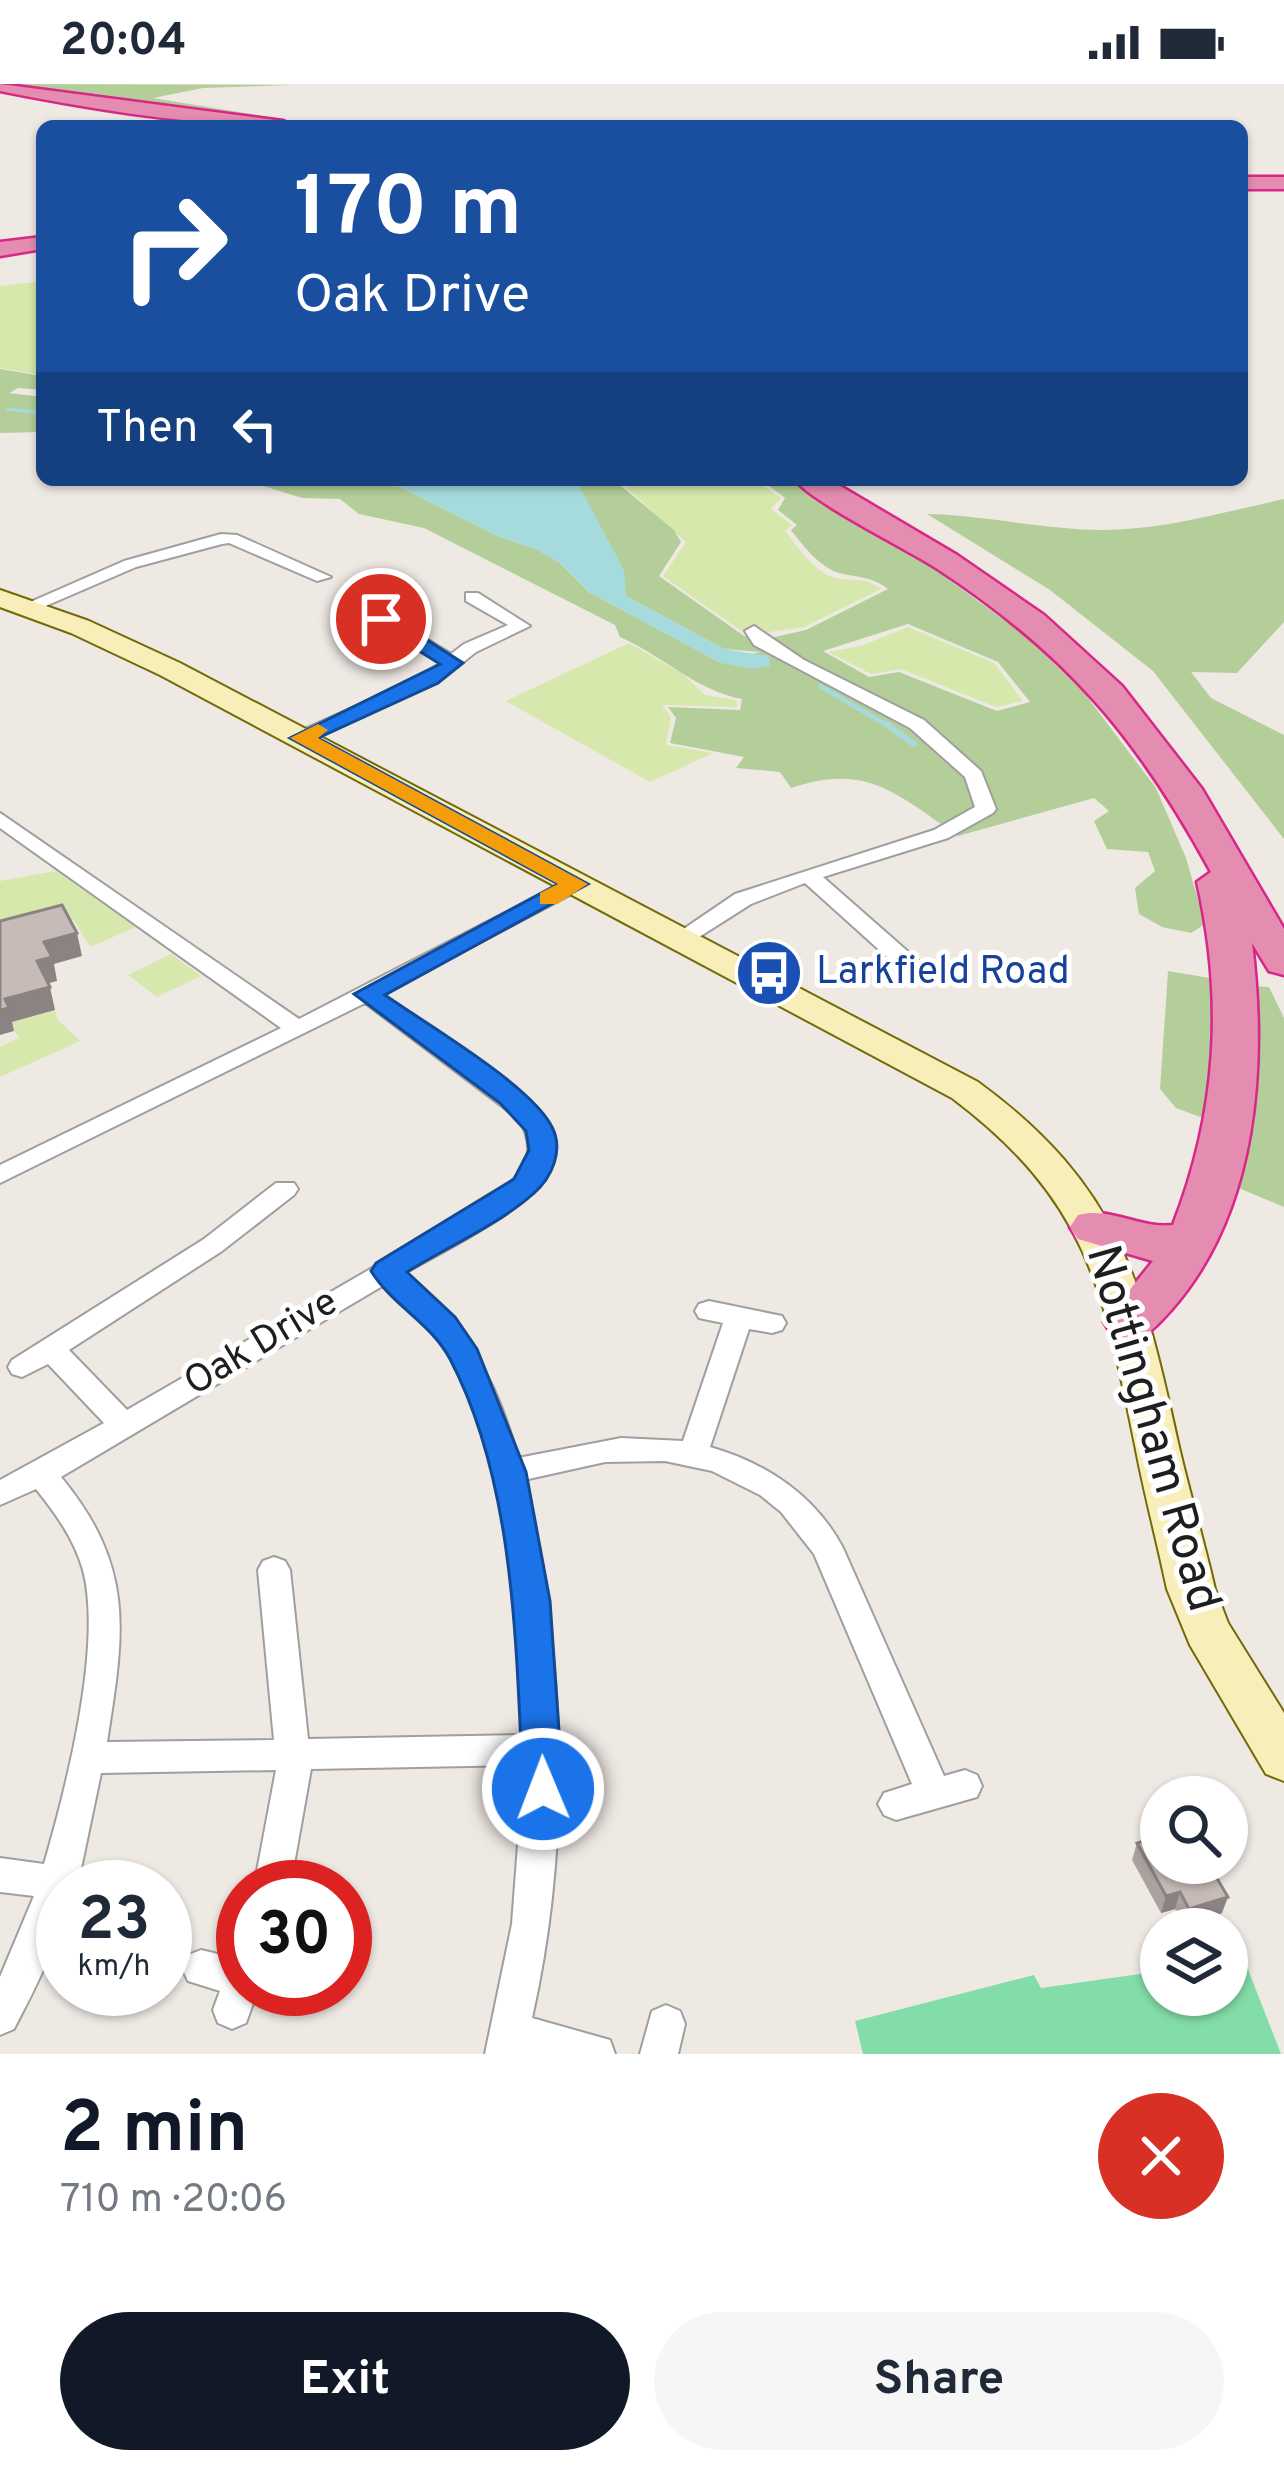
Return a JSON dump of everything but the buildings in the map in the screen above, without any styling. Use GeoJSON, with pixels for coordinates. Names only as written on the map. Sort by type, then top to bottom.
{"type":"FeatureCollection","features":[{"type":"Feature","properties":{"kind":"highway"},"geometry":{"type":"LineString","coordinates":[[0,89],[204,120]]}},
{"type":"Feature","properties":{"kind":"highway"},"geometry":{"type":"LineString","coordinates":[[0,89],[236,120]]}},
{"type":"Feature","properties":{"kind":"highway"},"geometry":{"type":"LineString","coordinates":[[1248,194],[1284,194]]}},
{"type":"Feature","properties":{"kind":"highway"},"geometry":{"type":"LineString","coordinates":[[0,249],[36,244]]}},
{"type":"Feature","properties":{"kind":"highway"},"geometry":{"type":"LineString","coordinates":[[819,486],[952,563],[1052,636],[1145,734],[1191,802],[1284,962]]}},
{"type":"Feature","properties":{"kind":"highway"},"geometry":{"type":"LineString","coordinates":[[848,486],[1003,576],[1053,611],[1106,658],[1188,749],[1284,904]]}},
{"type":"Feature","properties":{"kind":"highway"},"geometry":{"type":"LineString","coordinates":[[1130,1322],[1157,1299],[1175,1273],[1224,1148],[1240,1046],[1232,937],[1191,802]]}},
{"type":"Feature","properties":{"kind":"highway"},"geometry":{"type":"LineString","coordinates":[[1095,1227],[1147,1245],[1187,1241]]}},
{"type":"Feature","properties":{"kind":"street"},"geometry":{"type":"LineString","coordinates":[[14,602],[221,538],[323,577]]}},
{"type":"Feature","properties":{"kind":"street"},"geometry":{"type":"LineString","coordinates":[[301,738],[431,679],[470,648],[521,626],[472,597]]}},
{"type":"Feature","properties":{"kind":"street","name":"Nottingham Road"},"geometry":{"type":"LineString","coordinates":[[14,602],[127,648],[301,738],[1000,1113],[1056,1165],[1095,1227],[1130,1322],[1191,1588],[1207,1631],[1284,1758]]}},
{"type":"Feature","properties":{"kind":"street"},"geometry":{"type":"LineString","coordinates":[[381,619],[453,663]]}},
{"type":"Feature","properties":{"kind":"street"},"geometry":{"type":"LineString","coordinates":[[680,939],[743,899],[941,834],[986,809],[974,775],[917,724],[798,664],[760,641],[754,631]]}},
{"type":"Feature","properties":{"kind":"street"},"geometry":{"type":"LineString","coordinates":[[0,819],[298,1030]]}},
{"type":"Feature","properties":{"kind":"street"},"geometry":{"type":"LineString","coordinates":[[808,875],[915,973]]}},
{"type":"Feature","properties":{"kind":"street"},"geometry":{"type":"LineString","coordinates":[[0,1175],[298,1030],[576,884]]}},
{"type":"Feature","properties":{"kind":"street","name":"Oak Drive"},"geometry":{"type":"LineString","coordinates":[[0,1492],[125,1426],[386,1271],[524,1186],[539,1166],[543,1150],[539,1129],[509,1096],[367,994]]}},
{"type":"Feature","properties":{"kind":"street"},"geometry":{"type":"LineString","coordinates":[[22,1367],[213,1245],[285,1189]]}},
{"type":"Feature","properties":{"kind":"street"},"geometry":{"type":"LineString","coordinates":[[386,1271],[444,1325],[466,1358],[508,1472],[532,1601],[544,1750],[543,1828],[507,2043],[596,2054]]}},
{"type":"Feature","properties":{"kind":"street"},"geometry":{"type":"LineString","coordinates":[[709,1311],[772,1323]]}},
{"type":"Feature","properties":{"kind":"street"},"geometry":{"type":"LineString","coordinates":[[694,1453],[740,1317]]}},
{"type":"Feature","properties":{"kind":"street"},"geometry":{"type":"LineString","coordinates":[[52,1350],[125,1426]]}},
{"type":"Feature","properties":{"kind":"street"},"geometry":{"type":"LineString","coordinates":[[508,1472],[635,1448],[694,1453],[759,1478],[812,1523],[949,1790],[896,1804]]}},
{"type":"Feature","properties":{"kind":"street"},"geometry":{"type":"LineString","coordinates":[[41,1474],[79,1518],[104,1589],[104,1643],[88,1758],[65,1860]]}},
{"type":"Feature","properties":{"kind":"street"},"geometry":{"type":"LineString","coordinates":[[274,1570],[294,1768],[277,1860]]}},
{"type":"Feature","properties":{"kind":"street"},"geometry":{"type":"LineString","coordinates":[[88,1758],[544,1750]]}},
{"type":"Feature","properties":{"kind":"street"},"geometry":{"type":"LineString","coordinates":[[0,1875],[36,1880]]}},
{"type":"Feature","properties":{"kind":"street"},"geometry":{"type":"LineString","coordinates":[[0,2016],[36,1936]]}},
{"type":"Feature","properties":{"kind":"street"},"geometry":{"type":"LineString","coordinates":[[201,1968],[216,1972]]}},
{"type":"Feature","properties":{"kind":"green space"},"geometry":{"type":"Polygon","coordinates":[[[9,84],[292,85],[203,88],[153,98],[288,120],[47,93],[9,84]]]}},
{"type":"Feature","properties":{"kind":"green space"},"geometry":{"type":"Polygon","coordinates":[[[36,282],[36,374],[0,368],[0,286],[36,282]]]}},
{"type":"Feature","properties":{"kind":"green space"},"geometry":{"type":"Polygon","coordinates":[[[0,369],[36,375],[36,390],[18,388],[9,393],[36,396],[36,432],[0,433],[0,369]]]}},
{"type":"Feature","properties":{"kind":"green space"},"geometry":{"type":"Polygon","coordinates":[[[263,486],[398,486],[498,536],[538,550],[560,563],[589,592],[721,663],[760,652],[724,649],[626,596],[579,486],[621,486],[674,530],[681,542],[659,576],[744,636],[775,637],[806,630],[888,589],[872,580],[835,572],[808,550],[791,530],[797,525],[778,510],[785,498],[769,486],[800,486],[930,566],[1022,633],[1082,690],[1156,788],[1186,858],[1205,924],[1191,933],[1162,927],[1139,914],[1135,888],[1155,871],[1148,852],[1107,849],[1094,821],[1109,811],[1094,798],[958,836],[880,786],[841,779],[791,788],[780,772],[736,768],[744,757],[670,743],[676,718],[668,707],[740,710],[742,699],[695,681],[620,637],[615,625],[424,528],[359,514],[340,499],[302,498],[263,486]],[[908,624],[823,651],[869,677],[899,672],[997,711],[1030,702],[998,662],[908,624]]]}},
{"type":"Feature","properties":{"kind":"green space"},"geometry":{"type":"Polygon","coordinates":[[[625,486],[764,486],[781,498],[771,509],[792,525],[785,531],[813,565],[835,578],[864,581],[881,589],[804,627],[747,635],[663,576],[686,542],[625,486]]]}},
{"type":"Feature","properties":{"kind":"green space"},"geometry":{"type":"Polygon","coordinates":[[[1284,499],[1284,622],[1237,673],[1191,672],[1211,698],[1284,735],[1284,839],[1153,671],[1050,590],[927,514],[1125,529],[1284,499]]]}},
{"type":"Feature","properties":{"kind":"green space"},"geometry":{"type":"Polygon","coordinates":[[[908,627],[994,663],[1023,701],[996,707],[901,669],[871,674],[828,652],[861,646],[908,627]]]}},
{"type":"Feature","properties":{"kind":"green space"},"geometry":{"type":"Polygon","coordinates":[[[629,643],[684,675],[705,695],[736,700],[737,707],[662,705],[671,717],[666,745],[713,753],[650,782],[506,701],[629,643]]]}},
{"type":"Feature","properties":{"kind":"green space"},"geometry":{"type":"Polygon","coordinates":[[[56,871],[136,927],[90,947],[73,919],[0,936],[0,881],[56,871]]]}},
{"type":"Feature","properties":{"kind":"green space"},"geometry":{"type":"Polygon","coordinates":[[[171,954],[201,976],[157,997],[128,975],[171,954]]]}},
{"type":"Feature","properties":{"kind":"green space"},"geometry":{"type":"Polygon","coordinates":[[[1168,971],[1216,979],[1220,1039],[1206,1119],[1176,1108],[1160,1089],[1168,971]]]}},
{"type":"Feature","properties":{"kind":"green space"},"geometry":{"type":"Polygon","coordinates":[[[1252,986],[1269,987],[1284,1018],[1284,1207],[1227,1183],[1257,1074],[1252,986]]]}},
{"type":"Feature","properties":{"kind":"green space"},"geometry":{"type":"Polygon","coordinates":[[[55,1010],[58,1020],[80,1041],[0,1077],[0,1047],[19,1038],[10,1023],[55,1010]]]}},
{"type":"Feature","properties":{"kind":"green space"},"geometry":{"type":"Polygon","coordinates":[[[1248,1969],[1281,2054],[863,2054],[855,2021],[1034,1975],[1041,1988],[1140,1974],[1140,2016],[1248,2016],[1248,1969]]]}},
{"type":"Feature","properties":{"kind":"water"},"geometry":{"type":"Polygon","coordinates":[[[398,486],[579,486],[624,570],[626,596],[724,649],[769,656],[770,666],[752,669],[721,663],[589,592],[560,563],[538,550],[498,536],[398,486]]]}},
{"type":"Feature","properties":{"kind":"waterway"},"geometry":{"type":"LineString","coordinates":[[7,409],[36,412]]}},
{"type":"Feature","properties":{"kind":"waterway"},"geometry":{"type":"LineString","coordinates":[[820,686],[892,728]]}},
{"type":"Feature","properties":{"kind":"waterway"},"geometry":{"type":"LineString","coordinates":[[888,725],[914,744]]}},
{"type":"Feature","properties":{"kind":"slow traffic"},"geometry":{"type":"LineString","coordinates":[[318,730],[301,738],[576,884],[549,899]]}},
{"type":"Feature","properties":{"kind":"place","name":"Larkfield Road"},"geometry":{"type":"Point","coordinates":[769,973]}},
{"type":"Feature","properties":{"kind":"route"},"geometry":{"type":"LineString","coordinates":[[381,619],[453,663],[431,679],[301,738],[576,884],[367,994],[509,1096],[539,1129],[543,1150],[539,1166],[524,1186],[386,1271],[444,1325],[466,1358],[508,1472],[532,1601],[543,1789]]}}]}
